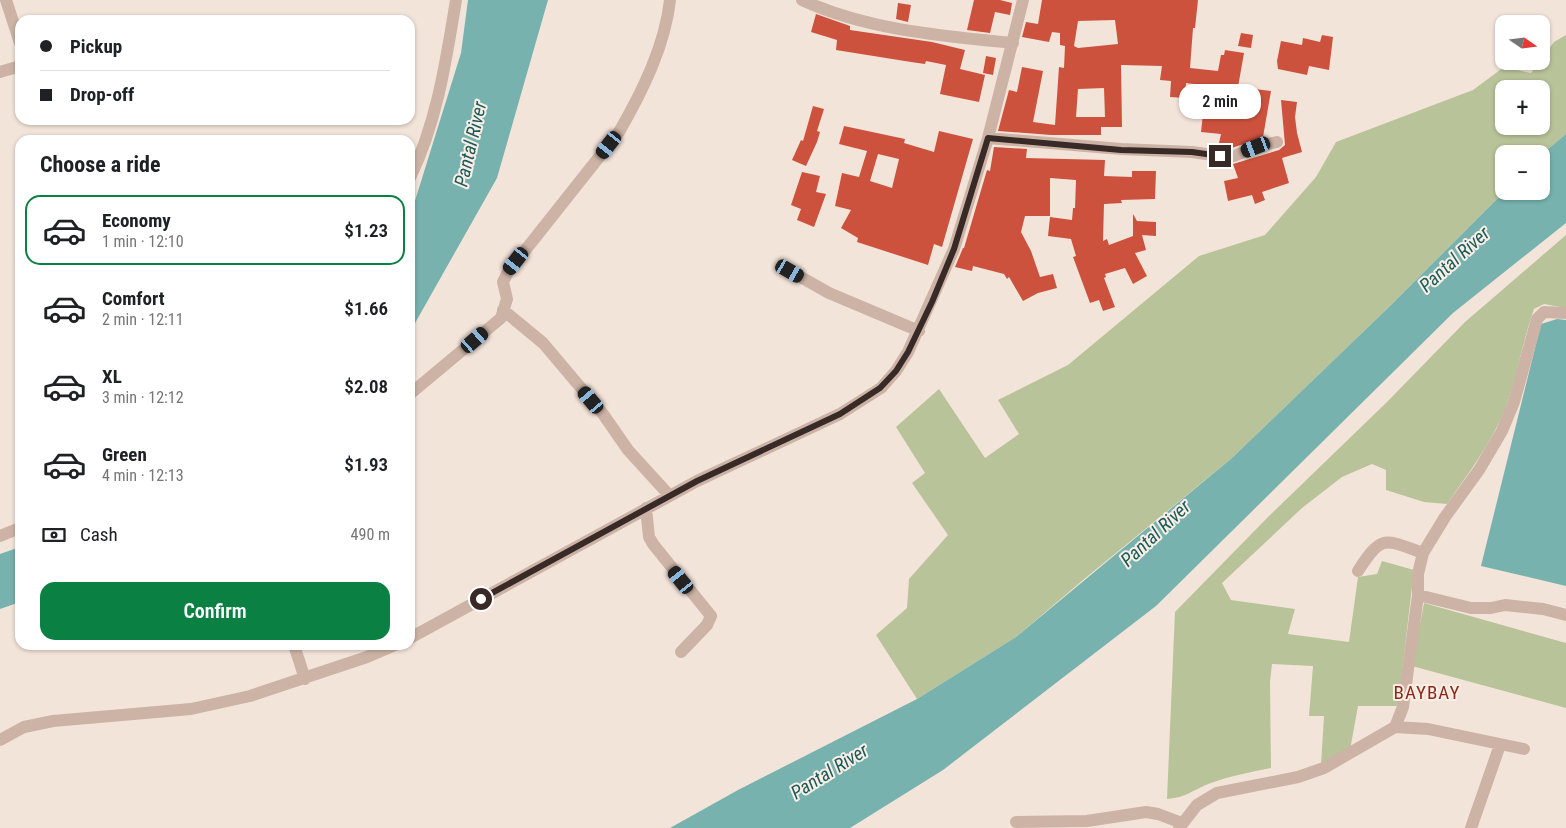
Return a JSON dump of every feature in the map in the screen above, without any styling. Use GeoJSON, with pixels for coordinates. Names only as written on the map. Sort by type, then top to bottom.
{"type":"FeatureCollection","features":[{"type":"Feature","properties":{"kind":"street"},"geometry":{"type":"LineString","coordinates":[[6,0],[15,28]]}},
{"type":"Feature","properties":{"kind":"street"},"geometry":{"type":"LineString","coordinates":[[415,168],[423,151],[442,82],[456,0]]}},
{"type":"Feature","properties":{"kind":"street"},"geometry":{"type":"LineString","coordinates":[[415,390],[501,318],[507,299],[503,282],[508,272],[619,132],[628,116],[645,83],[662,36],[670,0]]}},
{"type":"Feature","properties":{"kind":"street"},"geometry":{"type":"LineString","coordinates":[[802,0],[837,14],[884,26],[944,36],[1013,43]]}},
{"type":"Feature","properties":{"kind":"street"},"geometry":{"type":"LineString","coordinates":[[415,635],[669,495],[840,414],[872,395],[889,379],[902,362],[919,331],[954,249],[988,138],[1023,0]]}},
{"type":"Feature","properties":{"kind":"street"},"geometry":{"type":"LineString","coordinates":[[0,72],[15,68]]}},
{"type":"Feature","properties":{"kind":"street"},"geometry":{"type":"LineString","coordinates":[[988,138],[1121,150],[1192,152],[1220,156],[1234,156],[1256,147],[1277,142]]}},
{"type":"Feature","properties":{"kind":"street"},"geometry":{"type":"LineString","coordinates":[[790,271],[829,293],[919,331]]}},
{"type":"Feature","properties":{"kind":"street"},"geometry":{"type":"LineString","coordinates":[[504,310],[543,343],[602,414],[628,450],[669,495]]}},
{"type":"Feature","properties":{"kind":"street"},"geometry":{"type":"LineString","coordinates":[[1395,727],[1403,707],[1418,596],[1418,574],[1423,553],[1436,530],[1479,470],[1502,431],[1514,402],[1537,319],[1544,312],[1566,313]]}},
{"type":"Feature","properties":{"kind":"street"},"geometry":{"type":"LineString","coordinates":[[646,508],[649,537],[653,544],[711,616],[707,625],[681,652]]}},
{"type":"Feature","properties":{"kind":"street"},"geometry":{"type":"LineString","coordinates":[[0,536],[15,530]]}},
{"type":"Feature","properties":{"kind":"street"},"geometry":{"type":"LineString","coordinates":[[1358,571],[1372,549],[1381,543],[1397,543],[1423,553]]}},
{"type":"Feature","properties":{"kind":"street"},"geometry":{"type":"LineString","coordinates":[[1418,596],[1471,608],[1491,608],[1505,605],[1544,609],[1566,615]]}},
{"type":"Feature","properties":{"kind":"street"},"geometry":{"type":"LineString","coordinates":[[296,650],[305,678]]}},
{"type":"Feature","properties":{"kind":"street"},"geometry":{"type":"LineString","coordinates":[[0,740],[24,727],[52,721],[192,709],[250,696],[383,650]]}},
{"type":"Feature","properties":{"kind":"street"},"geometry":{"type":"LineString","coordinates":[[1016,822],[1087,821],[1146,812],[1158,814],[1181,826],[1197,805],[1218,793],[1298,777],[1324,768],[1395,727],[1428,729],[1524,749]]}},
{"type":"Feature","properties":{"kind":"street"},"geometry":{"type":"LineString","coordinates":[[1471,828],[1500,744]]}},
{"type":"Feature","properties":{"kind":"green space"},"geometry":{"type":"Polygon","coordinates":[[[1566,35],[1566,134],[1550,147],[1550,145],[1495,145],[1496,200],[1389,307],[1232,458],[1016,637],[917,699],[876,635],[907,608],[909,579],[948,535],[912,483],[925,473],[896,427],[939,389],[985,458],[1019,434],[998,400],[1068,365],[1199,256],[1265,235],[1316,177],[1336,142],[1473,90],[1500,70],[1518,70],[1531,73],[1533,70],[1550,70],[1550,47],[1554,42],[1566,35]]]}},
{"type":"Feature","properties":{"kind":"green space"},"geometry":{"type":"Polygon","coordinates":[[[1566,235],[1566,308],[1544,304],[1534,309],[1504,412],[1482,453],[1447,504],[1424,502],[1386,490],[1386,470],[1372,464],[1342,477],[1302,508],[1222,583],[1231,600],[1295,609],[1288,634],[1349,642],[1358,577],[1377,574],[1382,561],[1414,570],[1398,706],[1358,706],[1350,750],[1321,765],[1324,716],[1309,716],[1313,666],[1272,664],[1270,682],[1271,768],[1226,778],[1185,795],[1167,799],[1175,612],[1465,322],[1566,235]]]}},
{"type":"Feature","properties":{"kind":"green space"},"geometry":{"type":"Polygon","coordinates":[[[1424,603],[1566,643],[1566,708],[1412,666],[1424,603]]]}},
{"type":"Feature","properties":{"kind":"water","name":"Pantal River"},"geometry":{"type":"Polygon","coordinates":[[[468,0],[548,0],[497,178],[415,323],[415,201],[461,53],[468,0]]]}},
{"type":"Feature","properties":{"kind":"water","name":"Pantal River"},"geometry":{"type":"Polygon","coordinates":[[[1566,134],[1566,223],[1453,313],[1156,606],[943,770],[850,828],[670,828],[738,790],[917,699],[1016,637],[1232,458],[1389,307],[1496,200],[1550,200],[1550,147],[1566,134]]]}},
{"type":"Feature","properties":{"kind":"water"},"geometry":{"type":"Polygon","coordinates":[[[1557,319],[1566,320],[1566,586],[1481,566],[1541,324],[1557,319]]]}},
{"type":"Feature","properties":{"kind":"water"},"geometry":{"type":"Polygon","coordinates":[[[15,549],[15,604],[0,609],[0,554],[15,549]]]}},
{"type":"Feature","properties":{"kind":"building"},"geometry":{"type":"Polygon","coordinates":[[[974,0],[1000,0],[1012,3],[1010,15],[995,12],[990,33],[967,30],[974,0]]]}},
{"type":"Feature","properties":{"kind":"building"},"geometry":{"type":"Polygon","coordinates":[[[1042,0],[1198,0],[1195,28],[1193,28],[1190,68],[1218,71],[1221,55],[1224,55],[1225,50],[1244,53],[1238,87],[1271,91],[1263,137],[1232,148],[1222,148],[1219,143],[1221,134],[1201,132],[1203,114],[1220,116],[1224,88],[1186,83],[1185,98],[1170,97],[1171,81],[1160,80],[1162,66],[1121,65],[1122,127],[1101,127],[1101,135],[1051,135],[998,131],[1009,90],[1017,92],[1022,67],[1043,71],[1033,122],[1055,125],[1059,67],[1064,68],[1065,46],[1060,45],[1060,33],[1052,32],[1049,42],[1022,37],[1026,22],[1038,24],[1042,0]],[[1115,20],[1078,21],[1074,46],[1078,48],[1118,44],[1115,20]],[[1104,88],[1078,89],[1076,117],[1105,117],[1104,88]]]}},
{"type":"Feature","properties":{"kind":"building"},"geometry":{"type":"Polygon","coordinates":[[[898,3],[911,5],[908,22],[896,19],[898,3]]]}},
{"type":"Feature","properties":{"kind":"building"},"geometry":{"type":"Polygon","coordinates":[[[816,14],[850,26],[850,30],[932,42],[965,50],[960,69],[985,75],[979,102],[940,94],[946,65],[926,61],[925,64],[836,50],[837,40],[811,32],[816,14]]]}},
{"type":"Feature","properties":{"kind":"building"},"geometry":{"type":"Polygon","coordinates":[[[1241,33],[1253,35],[1251,48],[1238,46],[1241,33]]]}},
{"type":"Feature","properties":{"kind":"building"},"geometry":{"type":"Polygon","coordinates":[[[1322,35],[1333,37],[1329,70],[1309,66],[1307,75],[1278,69],[1277,61],[1281,41],[1302,45],[1303,38],[1320,42],[1322,35]]]}},
{"type":"Feature","properties":{"kind":"building"},"geometry":{"type":"Polygon","coordinates":[[[986,56],[996,58],[993,75],[983,73],[986,56]]]}},
{"type":"Feature","properties":{"kind":"building"},"geometry":{"type":"Polygon","coordinates":[[[1281,100],[1297,102],[1295,117],[1302,152],[1282,158],[1289,183],[1262,192],[1265,200],[1255,204],[1252,195],[1228,201],[1224,181],[1238,178],[1233,164],[1279,150],[1285,145],[1281,100]]]}},
{"type":"Feature","properties":{"kind":"building"},"geometry":{"type":"Polygon","coordinates":[[[813,106],[824,109],[817,131],[820,132],[817,142],[806,166],[792,160],[801,140],[803,141],[813,106]]]}},
{"type":"Feature","properties":{"kind":"building"},"geometry":{"type":"Polygon","coordinates":[[[844,126],[905,139],[904,143],[934,152],[939,131],[973,139],[942,247],[934,244],[928,265],[857,242],[858,238],[841,228],[851,210],[835,206],[842,173],[859,177],[867,151],[839,144],[844,126]],[[878,154],[870,181],[892,188],[899,159],[878,154]]]}},
{"type":"Feature","properties":{"kind":"building"},"geometry":{"type":"Polygon","coordinates":[[[994,147],[1027,149],[1026,158],[1105,160],[1104,176],[1132,177],[1132,171],[1156,171],[1155,199],[1121,200],[1122,203],[1104,204],[1103,241],[1107,239],[1109,245],[1133,236],[1133,214],[1137,221],[1156,222],[1156,236],[1142,235],[1146,250],[1135,253],[1147,276],[1133,284],[1125,268],[1105,274],[1106,277],[1104,278],[1115,307],[1103,311],[1099,300],[1090,303],[1073,257],[1076,256],[1071,239],[1048,236],[1050,217],[1072,220],[1073,208],[1075,208],[1076,180],[1050,178],[1050,216],[1025,216],[1021,232],[1031,251],[1040,277],[1053,274],[1057,288],[1038,293],[1023,301],[1009,277],[1007,279],[1004,274],[973,266],[972,271],[955,267],[964,248],[987,170],[990,171],[994,147]]]}},
{"type":"Feature","properties":{"kind":"building"},"geometry":{"type":"Polygon","coordinates":[[[802,172],[820,176],[816,192],[826,194],[814,227],[797,220],[801,209],[791,205],[802,172]]]}},
{"type":"Feature","properties":{"kind":"district","name":"BAYBAY"},"geometry":{"type":"Point","coordinates":[1427,692]}},
{"type":"Feature","properties":{"kind":"route"},"geometry":{"type":"LineString","coordinates":[[481,599],[697,481],[840,414],[872,395],[880,388],[902,362],[932,302],[954,249],[988,138],[1121,150],[1192,152],[1220,156]]}}]}
